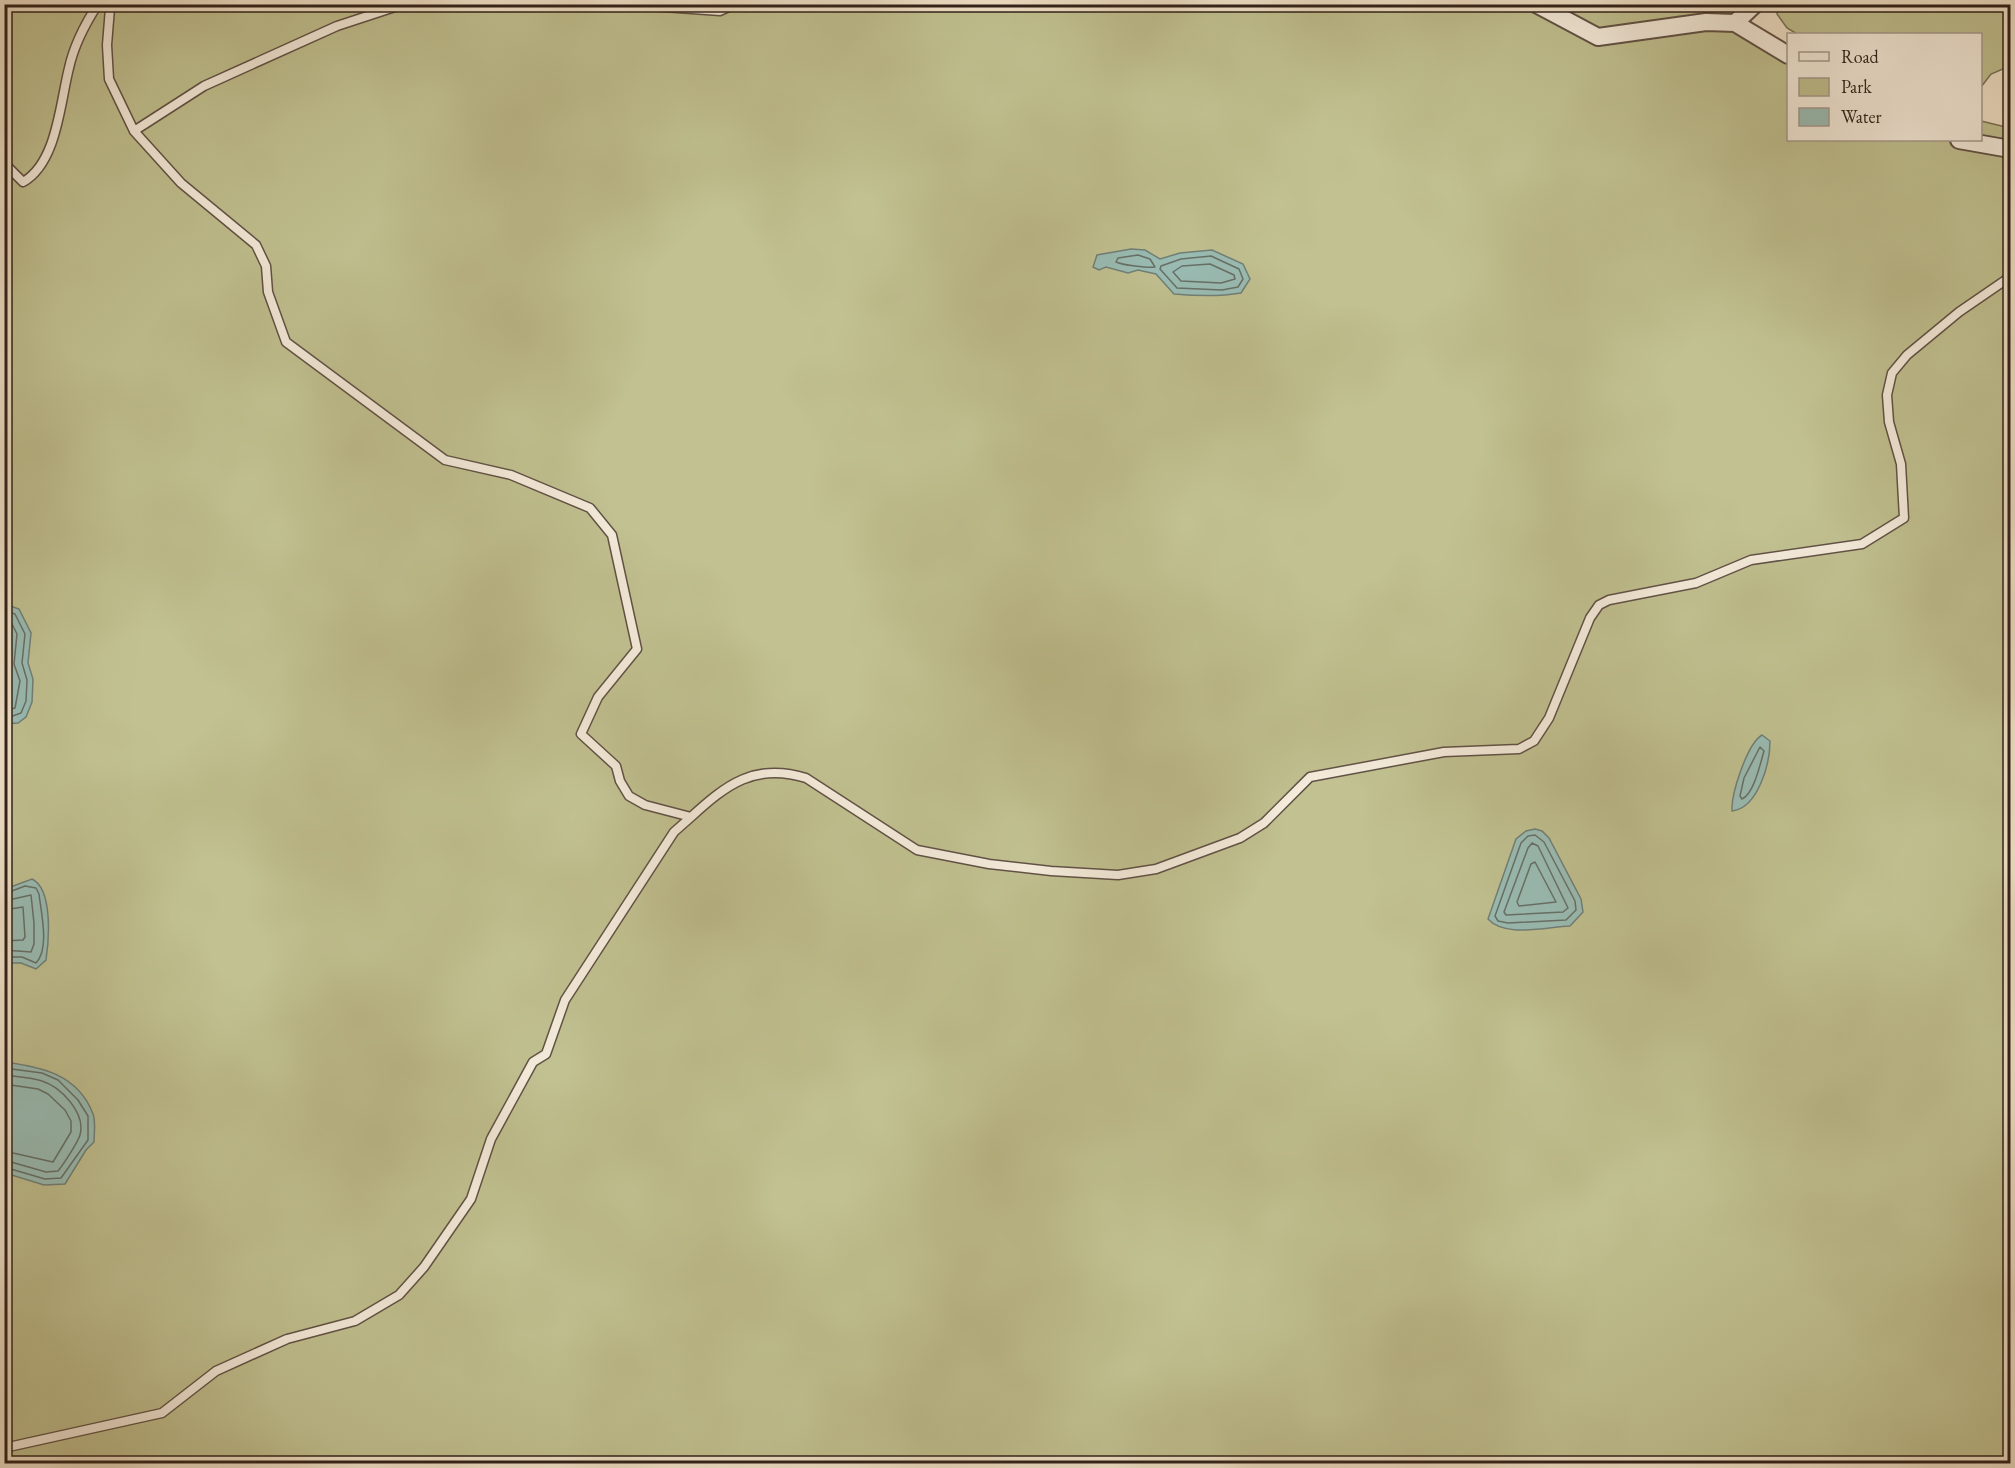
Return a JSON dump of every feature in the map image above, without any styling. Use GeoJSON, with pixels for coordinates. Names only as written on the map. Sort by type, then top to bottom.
{"type":"FeatureCollection","features":[{"type":"Feature","properties":{"kind":"street"},"geometry":{"type":"LineString","coordinates":[[1536,4],[1598,37],[1706,22],[1735,23],[1787,54]]}},
{"type":"Feature","properties":{"kind":"street"},"geometry":{"type":"LineString","coordinates":[[1735,23],[1755,4]]}},
{"type":"Feature","properties":{"kind":"street"},"geometry":{"type":"LineString","coordinates":[[1965,141],[2010,149]]}},
{"type":"Feature","properties":{"kind":"lane"},"geometry":{"type":"LineString","coordinates":[[4,163],[23,182],[36,175],[58,124],[73,56],[85,24],[98,4]]}},
{"type":"Feature","properties":{"kind":"lane"},"geometry":{"type":"LineString","coordinates":[[134,130],[204,86],[337,26],[404,4]]}},
{"type":"Feature","properties":{"kind":"lane"},"geometry":{"type":"LineString","coordinates":[[622,4],[720,11],[735,4]]}},
{"type":"Feature","properties":{"kind":"lane"},"geometry":{"type":"LineString","coordinates":[[109,6],[107,45],[109,79],[134,130],[181,183],[256,245],[266,266],[268,292],[286,342],[445,460],[512,475],[590,508],[612,535],[637,649],[598,698],[581,734],[616,766],[620,781],[629,796],[645,805],[691,818]]}},
{"type":"Feature","properties":{"kind":"lane"},"geometry":{"type":"LineString","coordinates":[[4,1448],[162,1413],[216,1371],[287,1339],[355,1321],[399,1295],[424,1267],[471,1199],[491,1139],[533,1062],[546,1054],[565,1000],[674,832],[721,789],[741,778],[792,774],[806,778],[917,850],[989,864],[1118,875],[1156,869],[1240,838],[1264,823],[1310,777],[1444,752],[1519,749],[1534,741],[1549,718],[1590,618],[1599,605],[1609,600],[1696,583],[1751,560],[1862,544],[1904,518],[1901,464],[1889,422],[1887,395],[1892,373],[1907,355],[1959,312],[2010,277]]}},
{"type":"Feature","properties":{"kind":"green space"},"geometry":{"type":"Polygon","coordinates":[[[5,5],[1540,5],[1578,33],[1719,29],[1745,34],[1787,62],[1787,141],[1982,141],[1982,121],[2010,128],[2010,1463],[5,1464],[5,5]]]}},
{"type":"Feature","properties":{"kind":"green space"},"geometry":{"type":"Polygon","coordinates":[[[1554,5],[1748,5],[1726,19],[1603,32],[1554,5]]]}},
{"type":"Feature","properties":{"kind":"green space"},"geometry":{"type":"Polygon","coordinates":[[[1778,5],[2010,5],[2010,66],[1991,74],[1982,86],[1982,33],[1795,33],[1787,28],[1777,14],[1778,5]]]}},
{"type":"Feature","properties":{"kind":"water"},"geometry":{"type":"Polygon","coordinates":[[[1131,249],[1145,250],[1160,259],[1180,253],[1212,250],[1243,264],[1250,279],[1241,293],[1216,296],[1183,295],[1174,294],[1156,274],[1138,270],[1128,273],[1106,267],[1099,270],[1093,267],[1097,255],[1131,249]]]}},
{"type":"Feature","properties":{"kind":"water"},"geometry":{"type":"Polygon","coordinates":[[[5,604],[19,609],[31,633],[28,663],[33,679],[32,702],[26,717],[18,723],[4,724],[5,604]]]}},
{"type":"Feature","properties":{"kind":"water"},"geometry":{"type":"Polygon","coordinates":[[[1762,735],[1770,741],[1768,761],[1761,784],[1749,802],[1732,811],[1734,793],[1741,770],[1751,748],[1762,735]]]}},
{"type":"Feature","properties":{"kind":"water"},"geometry":{"type":"Polygon","coordinates":[[[1535,829],[1542,831],[1549,838],[1581,899],[1583,912],[1570,926],[1515,930],[1495,925],[1488,919],[1516,839],[1526,831],[1535,829]]]}},
{"type":"Feature","properties":{"kind":"water"},"geometry":{"type":"Polygon","coordinates":[[[32,879],[43,893],[48,916],[46,960],[36,969],[21,963],[4,963],[5,889],[32,879]]]}},
{"type":"Feature","properties":{"kind":"water"},"geometry":{"type":"Polygon","coordinates":[[[5,1062],[45,1070],[68,1081],[86,1100],[93,1114],[94,1142],[86,1150],[65,1184],[44,1185],[5,1173],[5,1062]]]}}]}
